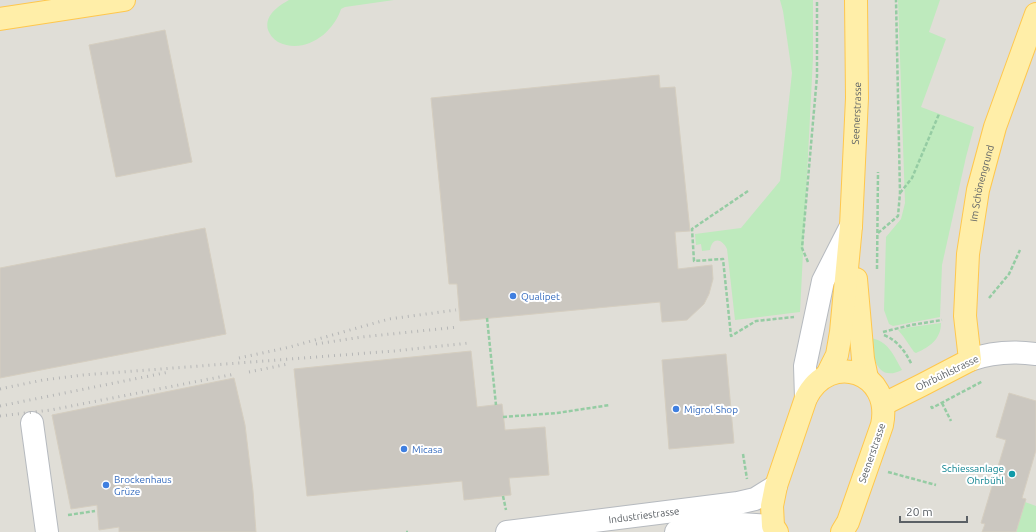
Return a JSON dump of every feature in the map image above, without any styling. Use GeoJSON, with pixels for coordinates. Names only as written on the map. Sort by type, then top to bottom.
{"type":"FeatureCollection","features":[{"type":"Feature","properties":{"kind":"main road"},"geometry":{"type":"LineString","coordinates":[[0,18],[124,0]]}},
{"type":"Feature","properties":{"kind":"main road","name":"Seenerstrasse"},"geometry":{"type":"LineString","coordinates":[[775,529],[772,506],[776,486],[806,398],[811,389],[826,375],[837,355],[841,332],[851,226],[857,98],[856,0]]}},
{"type":"Feature","properties":{"kind":"main road","name":"Im Schönengrund"},"geometry":{"type":"LineString","coordinates":[[970,360],[965,316],[968,254],[978,190],[995,126],[1036,14]]}},
{"type":"Feature","properties":{"kind":"main road","name":"Seenerstrasse"},"geometry":{"type":"LineString","coordinates":[[851,226],[862,346],[867,378]]}},
{"type":"Feature","properties":{"kind":"main road","name":"Ohrbühlstrasse"},"geometry":{"type":"LineString","coordinates":[[884,404],[970,360]]}},
{"type":"Feature","properties":{"kind":"main road"},"geometry":{"type":"LineString","coordinates":[[826,375],[837,372],[847,372],[867,378],[880,394],[884,404]]}},
{"type":"Feature","properties":{"kind":"main road","name":"Seenerstrasse"},"geometry":{"type":"LineString","coordinates":[[842,532],[852,509],[882,425],[884,404]]}},
{"type":"Feature","properties":{"kind":"street","name":"Seenerstrasse"},"geometry":{"type":"LineString","coordinates":[[806,398],[805,366],[823,281],[851,226]]}},
{"type":"Feature","properties":{"kind":"street","name":"Ohrbühlstrasse"},"geometry":{"type":"LineString","coordinates":[[970,360],[983,355],[995,353],[1009,352],[1036,354]]}},
{"type":"Feature","properties":{"kind":"street"},"geometry":{"type":"LineString","coordinates":[[32,423],[46,525]]}},
{"type":"Feature","properties":{"kind":"street","name":"Industriestrasse"},"geometry":{"type":"LineString","coordinates":[[507,524],[738,504],[755,499],[776,486]]}},
{"type":"Feature","properties":{"kind":"street","name":"Seenerstrasse"},"geometry":{"type":"LineString","coordinates":[[852,509],[853,532]]}},
{"type":"Feature","properties":{"kind":"street","name":"Industriestrasse"},"geometry":{"type":"LineString","coordinates":[[676,532],[740,524],[775,529]]}},
{"type":"Feature","properties":{"kind":"path"},"geometry":{"type":"LineString","coordinates":[[809,263],[802,248],[817,76],[817,0]]}},
{"type":"Feature","properties":{"kind":"path"},"geometry":{"type":"LineString","coordinates":[[877,270],[878,233],[898,216],[900,193],[896,0]]}},
{"type":"Feature","properties":{"kind":"path"},"geometry":{"type":"LineString","coordinates":[[900,193],[912,178],[939,114]]}},
{"type":"Feature","properties":{"kind":"path"},"geometry":{"type":"LineString","coordinates":[[748,191],[692,229],[694,261],[723,259],[731,336],[756,321],[797,316]]}},
{"type":"Feature","properties":{"kind":"path"},"geometry":{"type":"LineString","coordinates":[[985,303],[1009,274],[1020,250]]}},
{"type":"Feature","properties":{"kind":"path"},"geometry":{"type":"LineString","coordinates":[[487,318],[496,404]]}},
{"type":"Feature","properties":{"kind":"path"},"geometry":{"type":"LineString","coordinates":[[911,362],[905,350],[894,340],[880,333],[910,325],[945,320]]}},
{"type":"Feature","properties":{"kind":"path"},"geometry":{"type":"LineString","coordinates":[[932,408],[987,380]]}},
{"type":"Feature","properties":{"kind":"path"},"geometry":{"type":"LineString","coordinates":[[942,403],[951,421]]}},
{"type":"Feature","properties":{"kind":"path"},"geometry":{"type":"LineString","coordinates":[[503,417],[557,413],[610,405]]}},
{"type":"Feature","properties":{"kind":"path"},"geometry":{"type":"LineString","coordinates":[[743,454],[748,483]]}},
{"type":"Feature","properties":{"kind":"path"},"geometry":{"type":"LineString","coordinates":[[888,472],[936,485]]}},
{"type":"Feature","properties":{"kind":"path"},"geometry":{"type":"LineString","coordinates":[[504,496],[507,524]]}},
{"type":"Feature","properties":{"kind":"path"},"geometry":{"type":"LineString","coordinates":[[46,525],[95,511]]}},
{"type":"Feature","properties":{"kind":"shaded area"},"geometry":{"type":"Polygon","coordinates":[[[0,0],[1036,0],[1036,532],[0,532],[0,0]]]}},
{"type":"Feature","properties":{"kind":"green space"},"geometry":{"type":"Polygon","coordinates":[[[289,0],[394,0],[345,7],[341,9],[331,27],[324,34],[316,40],[298,46],[288,45],[275,40],[268,30],[267,25],[270,16],[276,8],[289,0]]]}},
{"type":"Feature","properties":{"kind":"green space"},"geometry":{"type":"Polygon","coordinates":[[[780,0],[813,0],[813,58],[800,312],[735,320],[727,249],[723,243],[717,240],[713,243],[710,250],[702,251],[701,244],[696,245],[695,234],[741,228],[780,181],[792,73],[780,0]]]}},
{"type":"Feature","properties":{"kind":"green space"},"geometry":{"type":"Polygon","coordinates":[[[898,0],[940,0],[929,32],[946,39],[921,107],[974,127],[942,265],[940,317],[893,326],[889,324],[884,310],[886,237],[901,219],[905,203],[898,0]]]}},
{"type":"Feature","properties":{"kind":"green space"},"geometry":{"type":"Polygon","coordinates":[[[941,323],[939,334],[934,342],[916,353],[898,330],[911,327],[941,323]]]}},
{"type":"Feature","properties":{"kind":"green space"},"geometry":{"type":"Polygon","coordinates":[[[870,338],[876,339],[886,345],[902,370],[893,373],[886,373],[881,370],[877,365],[870,338]]]}},
{"type":"Feature","properties":{"kind":"green space"},"geometry":{"type":"Polygon","coordinates":[[[1025,502],[1036,506],[1036,532],[1016,532],[1025,502]]]}},
{"type":"Feature","properties":{"kind":"building"},"geometry":{"type":"Polygon","coordinates":[[[165,30],[192,162],[116,177],[89,45],[165,30]]]}},
{"type":"Feature","properties":{"kind":"building"},"geometry":{"type":"Polygon","coordinates":[[[659,75],[660,88],[675,87],[690,231],[675,232],[678,269],[712,265],[713,279],[709,294],[704,304],[687,320],[662,322],[660,302],[460,321],[457,284],[449,284],[431,98],[659,75]]]}},
{"type":"Feature","properties":{"kind":"building"},"geometry":{"type":"Polygon","coordinates":[[[205,228],[226,334],[0,378],[0,268],[205,228]]]}},
{"type":"Feature","properties":{"kind":"building","name":"Micasa"},"geometry":{"type":"Polygon","coordinates":[[[471,351],[477,407],[502,404],[505,430],[545,427],[549,475],[509,478],[511,495],[464,500],[462,481],[307,496],[294,369],[471,351]]]}},
{"type":"Feature","properties":{"kind":"building"},"geometry":{"type":"Polygon","coordinates":[[[726,354],[734,443],[669,449],[662,360],[726,354]]]}},
{"type":"Feature","properties":{"kind":"building"},"geometry":{"type":"Polygon","coordinates":[[[234,378],[245,425],[253,491],[256,532],[119,532],[119,527],[99,530],[97,505],[71,509],[52,415],[234,378]]]}},
{"type":"Feature","properties":{"kind":"building","name":"Schiessanlage Ohrbühl"},"geometry":{"type":"Polygon","coordinates":[[[1009,393],[1036,401],[1036,450],[1022,498],[1026,499],[1016,532],[982,532],[985,524],[981,523],[1006,440],[996,437],[1009,393]]]}},
{"type":"Feature","properties":{"kind":"railway"},"geometry":{"type":"LineString","coordinates":[[239,358],[290,347],[389,319],[456,310]]}},
{"type":"Feature","properties":{"kind":"railway"},"geometry":{"type":"LineString","coordinates":[[316,344],[362,337],[458,327]]}},
{"type":"Feature","properties":{"kind":"railway"},"geometry":{"type":"LineString","coordinates":[[0,389],[43,380],[83,375],[394,351],[469,343]]}},
{"type":"Feature","properties":{"kind":"railway"},"geometry":{"type":"LineString","coordinates":[[249,372],[288,364]]}},
{"type":"Feature","properties":{"kind":"railway"},"geometry":{"type":"LineString","coordinates":[[0,406],[169,372]]}},
{"type":"Feature","properties":{"kind":"railway"},"geometry":{"type":"LineString","coordinates":[[0,416],[51,410],[235,374]]}},
{"type":"Feature","properties":{"kind":"place","name":"Qualipet"},"geometry":{"type":"Point","coordinates":[513,296]}},
{"type":"Feature","properties":{"kind":"place","name":"Migrol Shop"},"geometry":{"type":"Point","coordinates":[676,409]}},
{"type":"Feature","properties":{"kind":"place","name":"Micasa"},"geometry":{"type":"Point","coordinates":[404,449]}},
{"type":"Feature","properties":{"kind":"place","name":"Schiessanlage Ohrbühl"},"geometry":{"type":"Point","coordinates":[1012,474]}},
{"type":"Feature","properties":{"kind":"place","name":"Brockenhaus Grüze"},"geometry":{"type":"Point","coordinates":[106,485]}}]}
